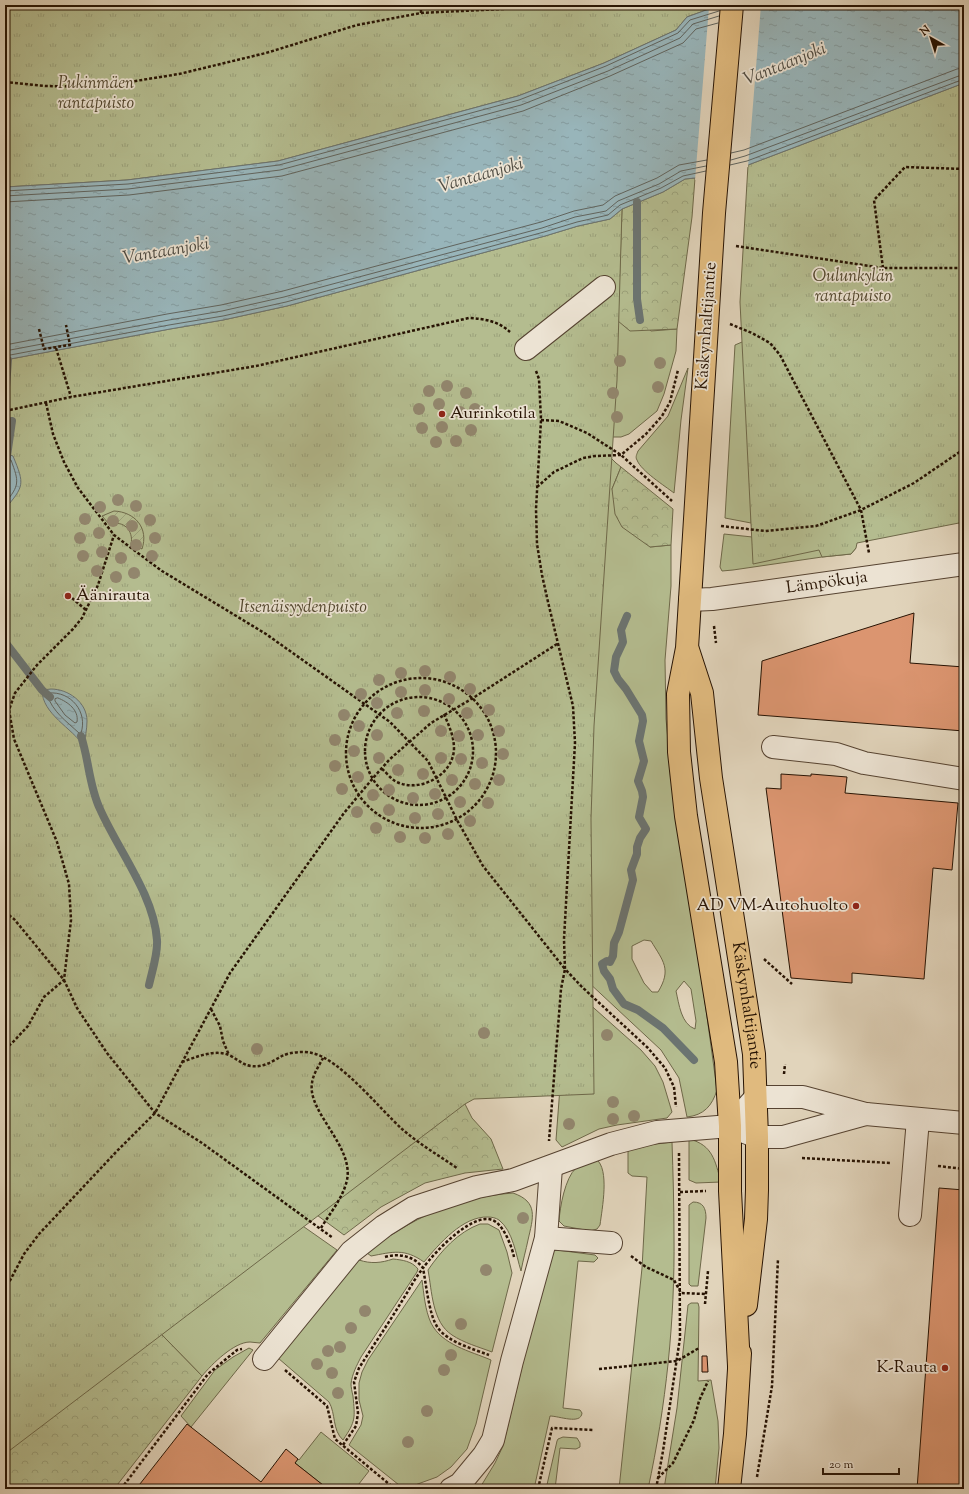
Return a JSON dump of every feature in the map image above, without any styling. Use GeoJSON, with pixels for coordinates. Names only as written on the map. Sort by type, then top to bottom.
{"type":"FeatureCollection","features":[{"type":"Feature","properties":{"kind":"main road","name":"Käskynhaltijantie"},"geometry":{"type":"LineString","coordinates":[[732,5],[714,213],[687,648],[678,694],[679,752],[686,816],[726,1062],[730,1126],[730,1191],[739,1366]]}},
{"type":"Feature","properties":{"kind":"main road","name":"Käskynhaltijantie"},"geometry":{"type":"LineString","coordinates":[[687,648],[702,693],[711,778],[754,1054],[757,1137],[756,1219],[739,1366],[735,1434],[729,1489]]}},
{"type":"Feature","properties":{"kind":"street"},"geometry":{"type":"LineString","coordinates":[[526,349],[604,287]]}},
{"type":"Feature","properties":{"kind":"street","name":"Lämpökuja"},"geometry":{"type":"LineString","coordinates":[[690,600],[718,598],[964,564]]}},
{"type":"Feature","properties":{"kind":"street"},"geometry":{"type":"LineString","coordinates":[[773,747],[836,754],[864,763],[964,779]]}},
{"type":"Feature","properties":{"kind":"street"},"geometry":{"type":"LineString","coordinates":[[730,1126],[756,1097],[803,1097],[866,1114],[964,1123]]}},
{"type":"Feature","properties":{"kind":"street"},"geometry":{"type":"LineString","coordinates":[[265,1357],[351,1252],[384,1226],[413,1208],[477,1187],[513,1180],[611,1144],[657,1132],[730,1126],[757,1137],[783,1137],[866,1114]]}},
{"type":"Feature","properties":{"kind":"street"},"geometry":{"type":"LineString","coordinates":[[910,1216],[918,1119]]}},
{"type":"Feature","properties":{"kind":"street"},"geometry":{"type":"LineString","coordinates":[[450,1486],[484,1455],[493,1440],[512,1361],[546,1238],[551,1167]]}},
{"type":"Feature","properties":{"kind":"street"},"geometry":{"type":"LineString","coordinates":[[546,1238],[611,1243]]}},
{"type":"Feature","properties":{"kind":"path"},"geometry":{"type":"LineString","coordinates":[[421,5],[421,12]]}},
{"type":"Feature","properties":{"kind":"path"},"geometry":{"type":"LineString","coordinates":[[5,82],[44,86],[98,87],[179,74],[266,53],[357,25],[421,12],[583,5]]}},
{"type":"Feature","properties":{"kind":"path"},"geometry":{"type":"LineString","coordinates":[[883,268],[874,200],[904,167],[964,169]]}},
{"type":"Feature","properties":{"kind":"path"},"geometry":{"type":"LineString","coordinates":[[734,246],[883,268],[964,268]]}},
{"type":"Feature","properties":{"kind":"path"},"geometry":{"type":"LineString","coordinates":[[728,323],[752,333],[770,343],[780,355],[861,510],[873,576]]}},
{"type":"Feature","properties":{"kind":"path"},"geometry":{"type":"LineString","coordinates":[[5,411],[71,397],[256,366],[439,324]]}},
{"type":"Feature","properties":{"kind":"path"},"geometry":{"type":"LineString","coordinates":[[39,329],[44,349],[56,348],[70,345],[66,325]]}},
{"type":"Feature","properties":{"kind":"path"},"geometry":{"type":"LineString","coordinates":[[56,348],[71,397]]}},
{"type":"Feature","properties":{"kind":"path"},"geometry":{"type":"LineString","coordinates":[[537,487],[554,472],[582,458],[621,455],[646,434],[662,416],[670,402],[679,366]]}},
{"type":"Feature","properties":{"kind":"path"},"geometry":{"type":"LineString","coordinates":[[46,403],[53,434],[64,462],[78,488],[114,535],[162,571],[266,634],[390,722],[428,761],[446,799],[483,866],[565,969],[582,987],[648,1048],[665,1068],[674,1088],[679,1130],[681,1293],[680,1338],[656,1489]]}},
{"type":"Feature","properties":{"kind":"path"},"geometry":{"type":"LineString","coordinates":[[551,1167],[548,1150],[561,989],[565,969],[564,939],[575,743],[573,706],[557,644],[542,576],[537,544],[536,509],[541,420],[559,421],[586,433],[621,455],[673,503]]}},
{"type":"Feature","properties":{"kind":"path"},"geometry":{"type":"LineString","coordinates":[[721,526],[765,532],[816,526],[861,510],[914,483],[964,449]]}},
{"type":"Feature","properties":{"kind":"path"},"geometry":{"type":"LineString","coordinates":[[5,1049],[28,1026],[44,997],[64,980],[71,920],[69,884],[57,842],[14,739],[9,710],[15,693],[37,665],[73,628],[86,610],[98,585],[114,535]]}},
{"type":"Feature","properties":{"kind":"path"},"geometry":{"type":"LineString","coordinates":[[72,598],[86,610]]}},
{"type":"Feature","properties":{"kind":"path"},"geometry":{"type":"LineString","coordinates":[[5,1290],[24,1254],[39,1234],[155,1113],[230,973],[344,813],[373,778],[431,723],[557,644]]}},
{"type":"Feature","properties":{"kind":"path"},"geometry":{"type":"LineString","coordinates":[[427,677],[452,683],[473,698],[490,721],[496,750],[492,779],[478,804],[457,820],[435,828],[414,828],[394,824],[376,814],[359,796],[351,782],[345,762],[346,742],[352,723],[363,704],[381,689],[392,684],[403,680],[427,677]]}},
{"type":"Feature","properties":{"kind":"path"},"geometry":{"type":"LineString","coordinates":[[414,698],[435,701],[454,708],[466,724],[472,746],[471,767],[462,786],[446,799],[427,804],[407,804],[389,796],[373,778],[367,766],[364,749],[367,732],[379,714],[394,704],[414,698]]}},
{"type":"Feature","properties":{"kind":"path"},"geometry":{"type":"LineString","coordinates":[[382,769],[396,781],[409,786],[423,784],[437,778],[448,768],[454,751],[453,734],[444,714]]}},
{"type":"Feature","properties":{"kind":"path"},"geometry":{"type":"LineString","coordinates":[[5,912],[14,919],[34,942],[64,980],[77,1008],[108,1053],[155,1113],[202,1143],[321,1228],[351,1252],[371,1259],[398,1255],[413,1259],[419,1263],[423,1268],[432,1316],[438,1328],[447,1336],[461,1344],[496,1357],[512,1361]]}},
{"type":"Feature","properties":{"kind":"path"},"geometry":{"type":"LineString","coordinates":[[761,956],[792,984]]}},
{"type":"Feature","properties":{"kind":"path"},"geometry":{"type":"LineString","coordinates":[[211,1009],[220,1026],[223,1041],[229,1055]]}},
{"type":"Feature","properties":{"kind":"path"},"geometry":{"type":"LineString","coordinates":[[182,1062],[201,1055],[214,1053],[229,1055],[241,1063],[252,1066],[261,1066],[274,1062],[283,1055],[293,1053],[313,1053],[333,1063],[355,1082],[402,1129],[426,1148],[472,1178],[477,1187]]}},
{"type":"Feature","properties":{"kind":"path"},"geometry":{"type":"LineString","coordinates":[[321,1228],[344,1192],[347,1178],[344,1155],[316,1106],[313,1095],[312,1084],[323,1058]]}},
{"type":"Feature","properties":{"kind":"path"},"geometry":{"type":"LineString","coordinates":[[798,1158],[964,1169]]}},
{"type":"Feature","properties":{"kind":"path"},"geometry":{"type":"LineString","coordinates":[[680,1192],[708,1191]]}},
{"type":"Feature","properties":{"kind":"path"},"geometry":{"type":"LineString","coordinates":[[343,1445],[356,1426],[358,1413],[354,1382],[359,1368],[423,1268],[443,1246],[464,1227],[479,1220],[490,1220],[496,1222],[511,1246],[515,1258]]}},
{"type":"Feature","properties":{"kind":"path"},"geometry":{"type":"LineString","coordinates":[[611,1243],[646,1267],[674,1280],[681,1293]]}},
{"type":"Feature","properties":{"kind":"path"},"geometry":{"type":"LineString","coordinates":[[756,1482],[772,1386],[778,1252]]}},
{"type":"Feature","properties":{"kind":"path"},"geometry":{"type":"LineString","coordinates":[[681,1293],[706,1294]]}},
{"type":"Feature","properties":{"kind":"path"},"geometry":{"type":"LineString","coordinates":[[121,1489],[208,1374],[237,1350],[251,1346],[327,1406],[335,1438],[395,1489]]}},
{"type":"Feature","properties":{"kind":"path"},"geometry":{"type":"LineString","coordinates":[[599,1368],[677,1361],[699,1348]]}},
{"type":"Feature","properties":{"kind":"path"},"geometry":{"type":"LineString","coordinates":[[658,1479],[673,1463],[694,1420],[699,1401],[708,1381]]}},
{"type":"Feature","properties":{"kind":"path"},"geometry":{"type":"LineString","coordinates":[[538,1489],[552,1428],[593,1430]]}},
{"type":"Feature","properties":{"kind":"path"},"geometry":{"type":"LineString","coordinates":[[418,1489],[450,1486]]}},
{"type":"Feature","properties":{"kind":"green space","name":"Pukinmäen rantapuisto"},"geometry":{"type":"Polygon","coordinates":[[[5,5],[710,5],[709,9],[687,17],[676,30],[604,63],[518,96],[278,161],[127,180],[5,187],[5,5]]]}},
{"type":"Feature","properties":{"kind":"green space","name":"Oulunkylän rantapuisto"},"geometry":{"type":"Polygon","coordinates":[[[964,83],[964,522],[857,543],[856,548],[851,554],[822,557],[819,550],[753,564],[740,302],[748,165],[964,83]]]}},
{"type":"Feature","properties":{"kind":"green space"},"geometry":{"type":"Polygon","coordinates":[[[695,178],[692,217],[677,329],[630,331],[618,321],[622,209],[663,192],[685,179],[695,178]]]}},
{"type":"Feature","properties":{"kind":"green space","name":"Itsenäisyydenpuisto"},"geometry":{"type":"Polygon","coordinates":[[[622,209],[617,380],[594,726],[591,819],[594,1094],[474,1099],[465,1104],[5,1454],[5,360],[223,320],[287,306],[578,226],[610,219],[622,209]]]}},
{"type":"Feature","properties":{"kind":"green space"},"geometry":{"type":"Polygon","coordinates":[[[620,304],[651,331],[677,329],[676,351],[664,394],[657,411],[629,434],[621,437],[613,437],[543,353],[620,304]]]}},
{"type":"Feature","properties":{"kind":"green space"},"geometry":{"type":"Polygon","coordinates":[[[742,342],[757,346],[751,523],[725,518],[735,345],[742,342]]]}},
{"type":"Feature","properties":{"kind":"green space"},"geometry":{"type":"Polygon","coordinates":[[[688,368],[674,493],[643,469],[636,457],[638,451],[668,416],[688,368]]]}},
{"type":"Feature","properties":{"kind":"green space"},"geometry":{"type":"Polygon","coordinates":[[[611,458],[621,467],[612,489],[650,547],[671,545],[671,586],[665,660],[666,719],[673,793],[692,907],[717,1090],[710,1105],[703,1112],[693,1116],[687,1117],[679,1078],[661,1050],[586,980],[556,475],[611,458]],[[644,940],[632,946],[632,959],[644,983],[652,992],[658,992],[664,977],[664,965],[651,941],[644,940]],[[684,981],[676,991],[678,1002],[681,1013],[687,1023],[695,1029],[696,1021],[691,989],[684,981]]]}},
{"type":"Feature","properties":{"kind":"green space"},"geometry":{"type":"Polygon","coordinates":[[[621,467],[673,509],[671,545],[650,547],[622,527],[615,514],[612,489],[621,467]]]}},
{"type":"Feature","properties":{"kind":"green space"},"geometry":{"type":"Polygon","coordinates":[[[114,511],[128,514],[138,522],[144,534],[142,549],[131,544],[131,535],[126,527],[119,524],[110,525],[102,516],[114,511]]]}},
{"type":"Feature","properties":{"kind":"green space"},"geometry":{"type":"Polygon","coordinates":[[[724,534],[856,548],[851,554],[722,571],[720,567],[724,534]]]}},
{"type":"Feature","properties":{"kind":"green space"},"geometry":{"type":"Polygon","coordinates":[[[577,993],[641,1050],[655,1066],[663,1082],[672,1112],[667,1118],[599,1129],[562,1147],[556,1140],[567,995],[577,993]]]}},
{"type":"Feature","properties":{"kind":"green space"},"geometry":{"type":"Polygon","coordinates":[[[463,1100],[472,1118],[491,1139],[503,1169],[465,1173],[425,1183],[381,1207],[344,1235],[196,1126],[463,1100]]]}},
{"type":"Feature","properties":{"kind":"green space"},"geometry":{"type":"Polygon","coordinates":[[[689,1139],[703,1145],[712,1155],[721,1182],[696,1183],[689,1180],[689,1139]]]}},
{"type":"Feature","properties":{"kind":"green space"},"geometry":{"type":"Polygon","coordinates":[[[672,1142],[674,1224],[673,1299],[668,1363],[660,1426],[648,1489],[619,1489],[642,1268],[647,1177],[632,1176],[628,1173],[628,1151],[633,1147],[672,1142]]]}},
{"type":"Feature","properties":{"kind":"green space"},"geometry":{"type":"Polygon","coordinates":[[[596,1159],[603,1171],[604,1180],[600,1225],[597,1229],[590,1231],[564,1226],[559,1221],[566,1185],[576,1168],[596,1159]]]}},
{"type":"Feature","properties":{"kind":"green space"},"geometry":{"type":"Polygon","coordinates":[[[513,1193],[527,1201],[532,1212],[531,1225],[521,1271],[508,1230],[499,1220],[491,1217],[479,1218],[470,1221],[452,1232],[424,1262],[410,1255],[398,1252],[371,1256],[367,1253],[400,1229],[436,1211],[473,1199],[513,1193]]]}},
{"type":"Feature","properties":{"kind":"green space"},"geometry":{"type":"Polygon","coordinates":[[[257,1194],[337,1250],[260,1343],[250,1342],[237,1346],[217,1360],[202,1376],[57,1227],[257,1194]]]}},
{"type":"Feature","properties":{"kind":"green space"},"geometry":{"type":"Polygon","coordinates":[[[693,1202],[702,1204],[706,1214],[698,1286],[691,1286],[689,1284],[689,1205],[693,1202]]]}},
{"type":"Feature","properties":{"kind":"green space"},"geometry":{"type":"Polygon","coordinates":[[[480,1224],[488,1224],[499,1230],[507,1252],[512,1273],[492,1352],[461,1340],[445,1329],[440,1322],[434,1306],[428,1270],[457,1237],[472,1227],[480,1224]]]}},
{"type":"Feature","properties":{"kind":"green space"},"geometry":{"type":"Polygon","coordinates":[[[57,1227],[202,1376],[114,1489],[5,1489],[5,1316],[57,1227]]]}},
{"type":"Feature","properties":{"kind":"green space"},"geometry":{"type":"Polygon","coordinates":[[[557,1250],[595,1255],[598,1258],[594,1262],[578,1261],[563,1408],[580,1410],[582,1413],[581,1417],[578,1419],[569,1419],[550,1416],[534,1489],[480,1489],[503,1446],[548,1258],[553,1251],[557,1250]]]}},
{"type":"Feature","properties":{"kind":"green space"},"geometry":{"type":"Polygon","coordinates":[[[393,1259],[403,1260],[416,1266],[418,1269],[361,1357],[355,1370],[351,1384],[354,1403],[354,1419],[343,1440],[337,1432],[333,1412],[329,1402],[278,1358],[332,1289],[359,1260],[376,1262],[393,1259]]]}},
{"type":"Feature","properties":{"kind":"green space"},"geometry":{"type":"Polygon","coordinates":[[[422,1280],[427,1313],[436,1331],[449,1342],[491,1360],[476,1424],[467,1449],[451,1467],[437,1477],[404,1489],[349,1445],[361,1425],[363,1416],[359,1400],[359,1383],[362,1372],[368,1360],[422,1280]]]}},
{"type":"Feature","properties":{"kind":"green space"},"geometry":{"type":"Polygon","coordinates":[[[691,1303],[698,1303],[699,1307],[698,1381],[711,1380],[718,1421],[719,1448],[715,1489],[664,1489],[677,1408],[688,1305],[691,1303]]]}},
{"type":"Feature","properties":{"kind":"green space"},"geometry":{"type":"Polygon","coordinates":[[[249,1348],[253,1350],[191,1427],[181,1416],[215,1370],[249,1348]]]}},
{"type":"Feature","properties":{"kind":"green space"},"geometry":{"type":"Polygon","coordinates":[[[321,1432],[369,1471],[355,1489],[328,1489],[295,1463],[321,1432]]]}},
{"type":"Feature","properties":{"kind":"green space"},"geometry":{"type":"Polygon","coordinates":[[[563,1437],[577,1438],[580,1443],[580,1447],[576,1449],[560,1448],[555,1489],[546,1489],[557,1441],[563,1437]]]}},
{"type":"Feature","properties":{"kind":"water","name":"Vantaanjoki"},"geometry":{"type":"Polygon","coordinates":[[[731,5],[964,5],[964,83],[748,165],[685,179],[663,192],[622,209],[610,219],[578,226],[287,306],[223,320],[5,360],[5,187],[127,180],[278,161],[518,96],[604,63],[676,30],[687,17],[709,9],[731,5]]]}},
{"type":"Feature","properties":{"kind":"water"},"geometry":{"type":"Polygon","coordinates":[[[7,454],[13,456],[21,479],[21,485],[16,495],[5,509],[5,455],[7,454]]]}},
{"type":"Feature","properties":{"kind":"water"},"geometry":{"type":"Polygon","coordinates":[[[51,689],[64,691],[70,694],[84,708],[87,721],[84,746],[79,739],[52,714],[47,706],[43,699],[42,690],[51,689]]]}},
{"type":"Feature","properties":{"kind":"pier"},"geometry":{"type":"Polygon","coordinates":[[[720,5],[761,5],[748,167],[695,180],[709,7],[720,5]]]}},
{"type":"Feature","properties":{"kind":"building"},"geometry":{"type":"Polygon","coordinates":[[[914,613],[910,663],[964,667],[964,731],[758,715],[762,661],[914,613]]]}},
{"type":"Feature","properties":{"kind":"building","name":"AD VM-Autohuolto"},"geometry":{"type":"Polygon","coordinates":[[[781,774],[811,776],[811,774],[847,777],[845,793],[958,803],[952,870],[933,868],[924,979],[852,973],[852,983],[791,978],[766,788],[781,789],[781,774]]]}},
{"type":"Feature","properties":{"kind":"building","name":"K-Rauta"},"geometry":{"type":"Polygon","coordinates":[[[939,1188],[964,1190],[964,1489],[917,1489],[939,1188]]]}},
{"type":"Feature","properties":{"kind":"building"},"geometry":{"type":"Polygon","coordinates":[[[702,1356],[707,1356],[708,1372],[702,1372],[702,1356]]]}},
{"type":"Feature","properties":{"kind":"building"},"geometry":{"type":"Polygon","coordinates":[[[187,1424],[261,1482],[286,1449],[298,1459],[295,1463],[328,1489],[136,1489],[187,1424]]]}},
{"type":"Feature","properties":{"kind":"waterway"},"geometry":{"type":"LineString","coordinates":[[637,202],[637,299],[640,320]]}},
{"type":"Feature","properties":{"kind":"waterway"},"geometry":{"type":"LineString","coordinates":[[6,387],[8,360]]}},
{"type":"Feature","properties":{"kind":"waterway"},"geometry":{"type":"LineString","coordinates":[[5,470],[12,421]]}},
{"type":"Feature","properties":{"kind":"waterway"},"geometry":{"type":"LineString","coordinates":[[627,616],[621,630],[623,642],[616,657],[614,671],[642,715],[643,721],[639,741],[644,761],[638,781],[643,797],[639,817],[646,829],[640,838],[637,847],[637,854],[631,870],[633,880],[619,932],[614,943],[613,956],[610,962],[607,961],[602,964],[604,971],[610,979],[613,989],[624,1004],[638,1010],[663,1028],[694,1060]]}},
{"type":"Feature","properties":{"kind":"waterway"},"geometry":{"type":"LineString","coordinates":[[5,642],[42,690],[50,697]]}},
{"type":"Feature","properties":{"kind":"waterway"},"geometry":{"type":"LineString","coordinates":[[81,736],[96,800],[107,825],[134,873],[149,906],[154,923],[157,951],[149,985]]}},
{"type":"Feature","properties":{"kind":"place","name":"Aurinkotila"},"geometry":{"type":"Point","coordinates":[442,414]}},
{"type":"Feature","properties":{"kind":"place","name":"Äänirauta"},"geometry":{"type":"Point","coordinates":[68,596]}},
{"type":"Feature","properties":{"kind":"place","name":"AD VM-Autohuolto"},"geometry":{"type":"Point","coordinates":[856,906]}},
{"type":"Feature","properties":{"kind":"place","name":"K-Rauta"},"geometry":{"type":"Point","coordinates":[945,1368]}}]}
